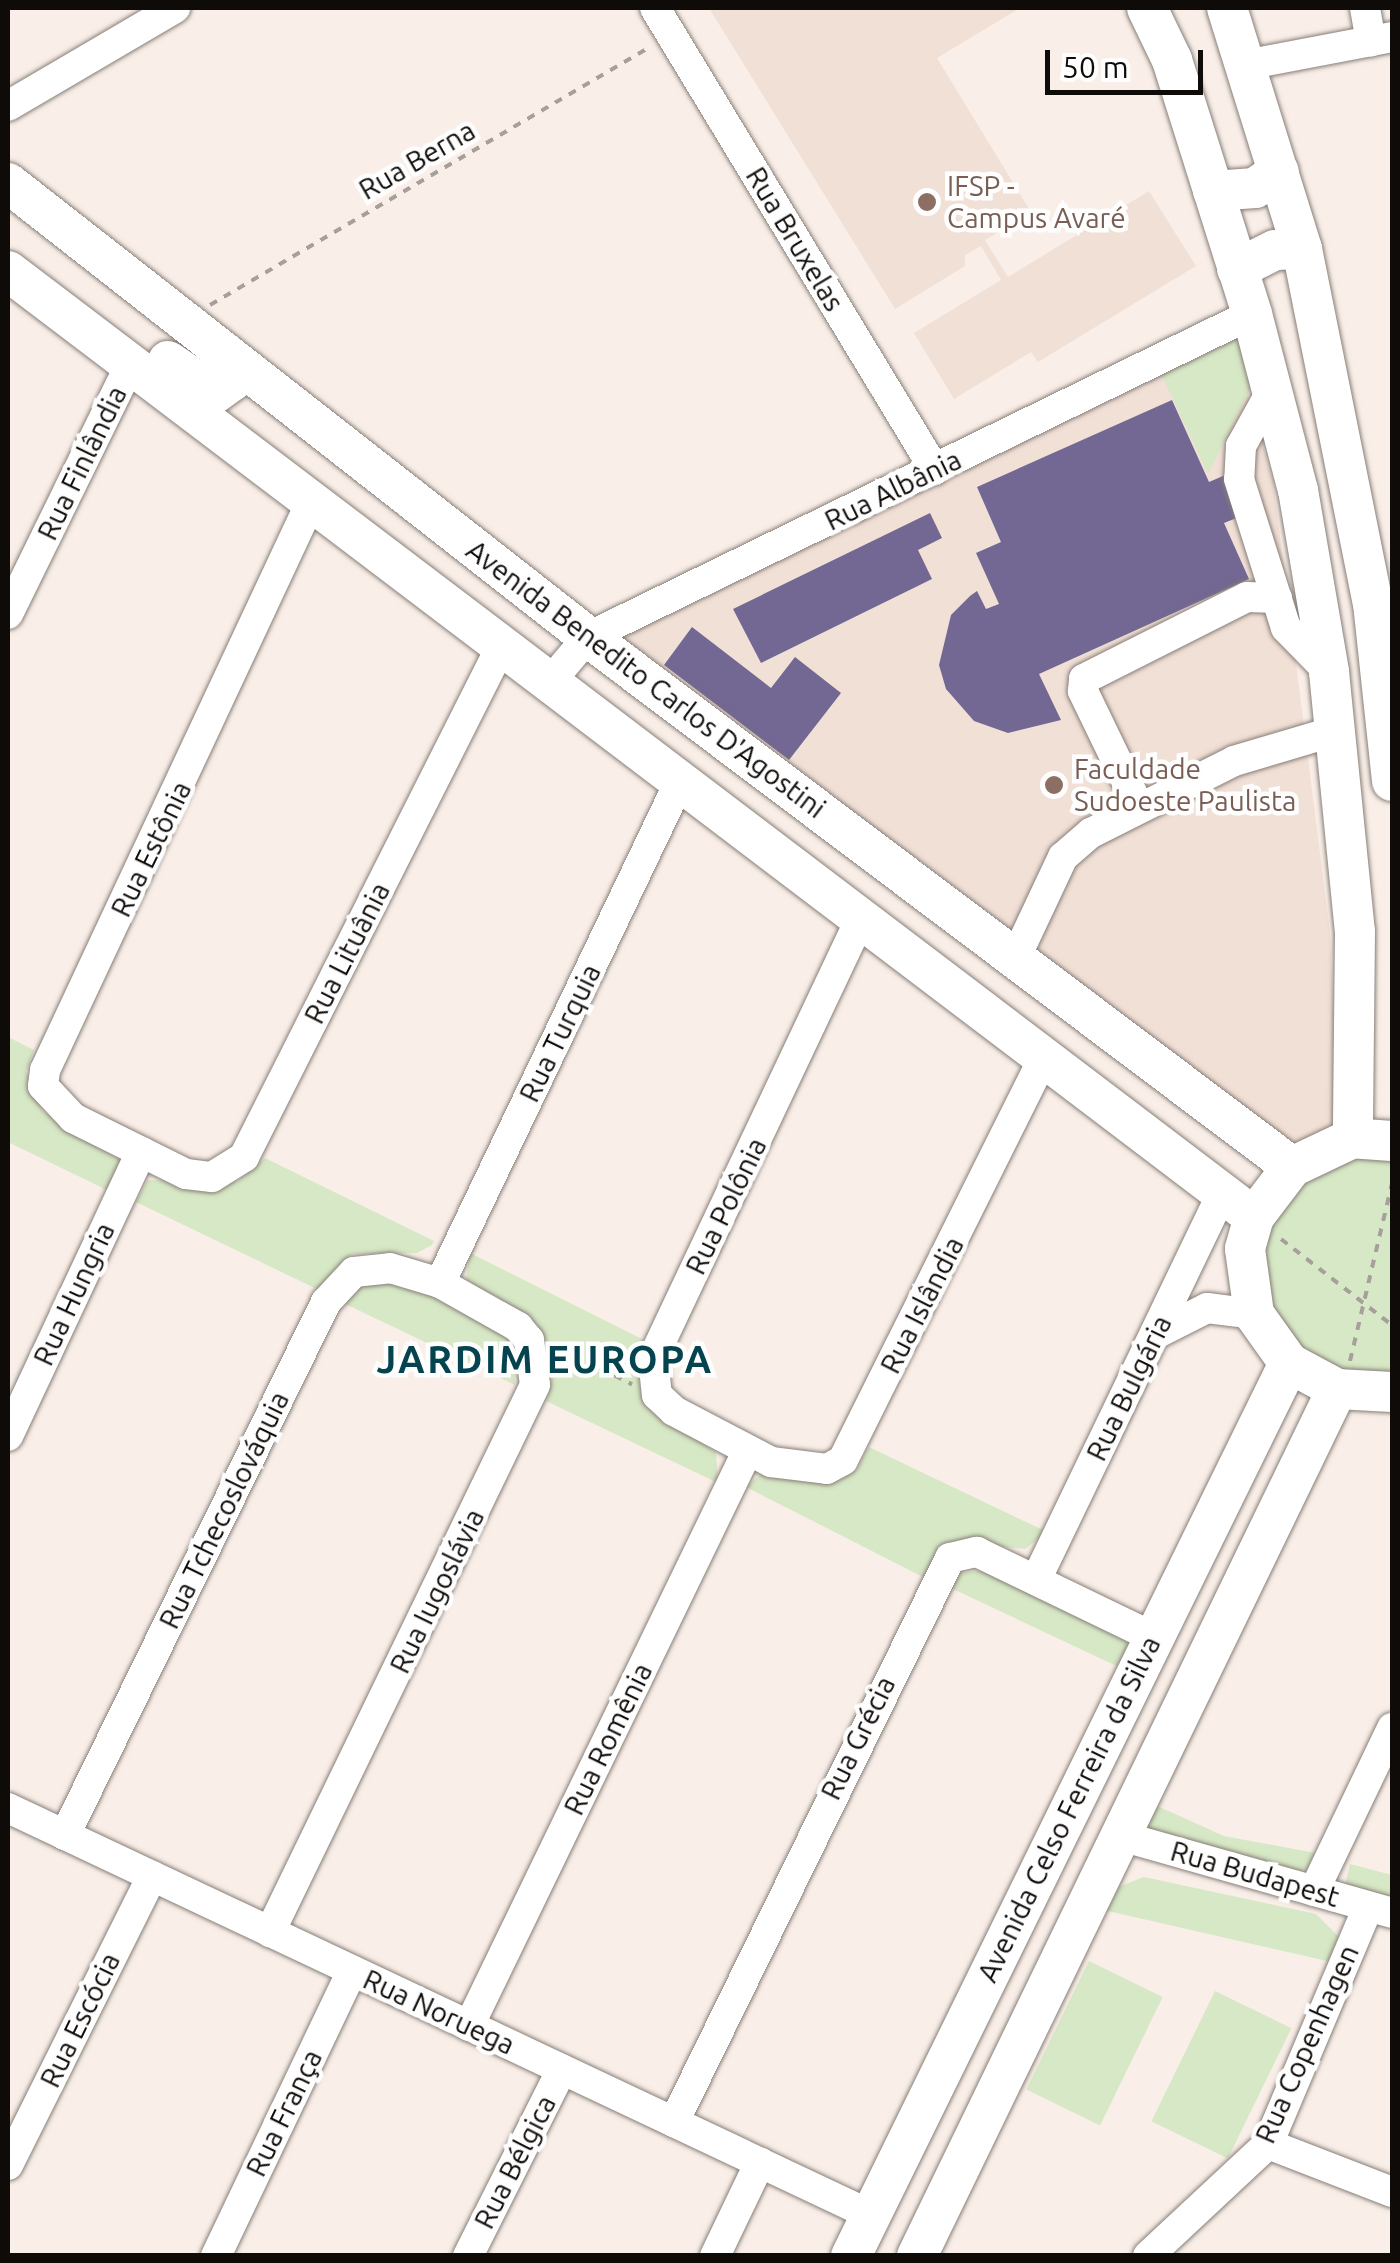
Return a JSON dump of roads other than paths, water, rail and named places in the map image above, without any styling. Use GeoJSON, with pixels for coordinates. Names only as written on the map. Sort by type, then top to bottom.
{"type":"FeatureCollection","features":[{"type":"Feature","properties":{"kind":"main road"},"geometry":{"type":"LineString","coordinates":[[1147,8],[1213,191],[1252,314],[1272,390],[1330,672],[1373,1140],[1292,1167],[1238,1206]]}},
{"type":"Feature","properties":{"kind":"main road"},"geometry":{"type":"LineString","coordinates":[[1228,8],[1302,249],[1382,602],[1380,676],[1392,781]]}},
{"type":"Feature","properties":{"kind":"main road"},"geometry":{"type":"LineString","coordinates":[[1213,191],[1255,188],[1279,171]]}},
{"type":"Feature","properties":{"kind":"main road","name":"Avenida Benedito Carlos D'Agostini"},"geometry":{"type":"LineString","coordinates":[[8,183],[588,637],[1292,1167]]}},
{"type":"Feature","properties":{"kind":"main road"},"geometry":{"type":"LineString","coordinates":[[1237,268],[1275,250],[1302,249]]}},
{"type":"Feature","properties":{"kind":"main road"},"geometry":{"type":"LineString","coordinates":[[8,272],[1238,1206],[1254,1314],[1289,1363],[1340,1390],[1392,1392]]}},
{"type":"Feature","properties":{"kind":"main road"},"geometry":{"type":"LineString","coordinates":[[130,365],[166,360],[216,393],[232,380],[230,357]]}},
{"type":"Feature","properties":{"kind":"main road"},"geometry":{"type":"LineString","coordinates":[[276,475],[280,448],[296,441],[359,480],[389,482]]}},
{"type":"Feature","properties":{"kind":"main road"},"geometry":{"type":"LineString","coordinates":[[1330,672],[1352,664],[1380,676]]}},
{"type":"Feature","properties":{"kind":"main road"},"geometry":{"type":"LineString","coordinates":[[900,951],[924,937],[942,904]]}},
{"type":"Feature","properties":{"kind":"main road"},"geometry":{"type":"LineString","coordinates":[[986,1012],[986,986],[1014,961]]}},
{"type":"Feature","properties":{"kind":"main road","name":"Avenida Celso Ferreira da Silva"},"geometry":{"type":"LineString","coordinates":[[851,2256],[1289,1363]]}},
{"type":"Feature","properties":{"kind":"main road","name":"Avenida Celso Ferreira da Silva"},"geometry":{"type":"LineString","coordinates":[[917,2256],[1117,1835],[1340,1390]]}},
{"type":"Feature","properties":{"kind":"main road"},"geometry":{"type":"LineString","coordinates":[[1012,1930],[1020,1952],[1038,1962],[1062,1952]]}},
{"type":"Feature","properties":{"kind":"main road"},"geometry":{"type":"LineString","coordinates":[[962,2028],[997,2021],[1015,2050]]}},
{"type":"Feature","properties":{"kind":"street"},"geometry":{"type":"LineString","coordinates":[[8,106],[175,8]]}},
{"type":"Feature","properties":{"kind":"street","name":"Rua Bruxelas"},"geometry":{"type":"LineString","coordinates":[[655,8],[935,470]]}},
{"type":"Feature","properties":{"kind":"street"},"geometry":{"type":"LineString","coordinates":[[1245,65],[1382,39],[1365,8]]}},
{"type":"Feature","properties":{"kind":"street","name":"Rua Albânia"},"geometry":{"type":"LineString","coordinates":[[549,683],[588,637],[1252,314]]}},
{"type":"Feature","properties":{"kind":"street","name":"Rua Finlândia"},"geometry":{"type":"LineString","coordinates":[[8,614],[130,365]]}},
{"type":"Feature","properties":{"kind":"street"},"geometry":{"type":"LineString","coordinates":[[1272,390],[1246,432],[1238,470],[1294,642],[1330,672]]}},
{"type":"Feature","properties":{"kind":"street","name":"Rua Estônia"},"geometry":{"type":"LineString","coordinates":[[142,1152],[73,1118],[43,1086],[45,1070],[311,502]]}},
{"type":"Feature","properties":{"kind":"street"},"geometry":{"type":"LineString","coordinates":[[1139,807],[1082,691],[1084,678],[1247,598],[1277,598]]}},
{"type":"Feature","properties":{"kind":"street","name":"Rua Lituânia"},"geometry":{"type":"LineString","coordinates":[[142,1152],[186,1174],[212,1177],[244,1157],[501,646]]}},
{"type":"Feature","properties":{"kind":"street"},"geometry":{"type":"LineString","coordinates":[[1014,961],[1063,857],[1139,807],[1292,738],[1335,731]]}},
{"type":"Feature","properties":{"kind":"street","name":"Rua Turquia"},"geometry":{"type":"LineString","coordinates":[[440,1283],[680,783]]}},
{"type":"Feature","properties":{"kind":"street","name":"Rua Polônia"},"geometry":{"type":"LineString","coordinates":[[747,1452],[656,1395],[653,1358],[860,920]]}},
{"type":"Feature","properties":{"kind":"street","name":"Rua Islândia"},"geometry":{"type":"LineString","coordinates":[[747,1452],[812,1470],[843,1460],[1043,1059]]}},
{"type":"Feature","properties":{"kind":"street","name":"Rua Hungria"},"geometry":{"type":"LineString","coordinates":[[8,1436],[142,1152]]}},
{"type":"Feature","properties":{"kind":"street","name":"Rua Bulgária"},"geometry":{"type":"LineString","coordinates":[[1036,1580],[1154,1336],[1238,1206]]}},
{"type":"Feature","properties":{"kind":"street","name":"Rua Tchecoslováquia"},"geometry":{"type":"LineString","coordinates":[[65,1835],[326,1302],[354,1272],[390,1268],[440,1283]]}},
{"type":"Feature","properties":{"kind":"street","name":"Rua Iugoslávia"},"geometry":{"type":"LineString","coordinates":[[270,1932],[535,1384],[529,1340],[518,1327],[440,1283]]}},
{"type":"Feature","properties":{"kind":"street"},"geometry":{"type":"LineString","coordinates":[[1154,1336],[1207,1308],[1254,1314]]}},
{"type":"Feature","properties":{"kind":"street","name":"Rua Romênia"},"geometry":{"type":"LineString","coordinates":[[470,2026],[747,1452]]}},
{"type":"Feature","properties":{"kind":"street","name":"Rua Grécia"},"geometry":{"type":"LineString","coordinates":[[674,2122],[936,1576],[950,1558],[977,1552],[1152,1637]]}},
{"type":"Feature","properties":{"kind":"street"},"geometry":{"type":"LineString","coordinates":[[1314,1891],[1392,1728]]}},
{"type":"Feature","properties":{"kind":"street","name":"Rua Noruega"},"geometry":{"type":"LineString","coordinates":[[8,1808],[871,2215]]}},
{"type":"Feature","properties":{"kind":"street","name":"Rua Budapest"},"geometry":{"type":"LineString","coordinates":[[1117,1835],[1380,1910]]}},
{"type":"Feature","properties":{"kind":"street","name":"Rua Escócia"},"geometry":{"type":"LineString","coordinates":[[8,2165],[152,1876]]}},
{"type":"Feature","properties":{"kind":"street","name":"Rua Copenhagen"},"geometry":{"type":"LineString","coordinates":[[1148,2256],[1268,2144],[1380,1910]]}},
{"type":"Feature","properties":{"kind":"street","name":"Rua França"},"geometry":{"type":"LineString","coordinates":[[216,2256],[352,1971]]}},
{"type":"Feature","properties":{"kind":"street","name":"Rua Bélgica"},"geometry":{"type":"LineString","coordinates":[[468,2256],[562,2069]]}},
{"type":"Feature","properties":{"kind":"street"},"geometry":{"type":"LineString","coordinates":[[1268,2144],[1392,2192]]}},
{"type":"Feature","properties":{"kind":"street"},"geometry":{"type":"LineString","coordinates":[[716,2256],[760,2162]]}},
{"type":"Feature","properties":{"kind":"place","name":"IFSP - Campus Avaré"},"geometry":{"type":"Point","coordinates":[927,202]}},
{"type":"Feature","properties":{"kind":"place","name":"Faculdade Sudoeste Paulista"},"geometry":{"type":"Point","coordinates":[1054,785]}},
{"type":"Feature","properties":{"kind":"district","name":"JARDIM EUROPA"},"geometry":{"type":"Point","coordinates":[545,1360]}}]}
